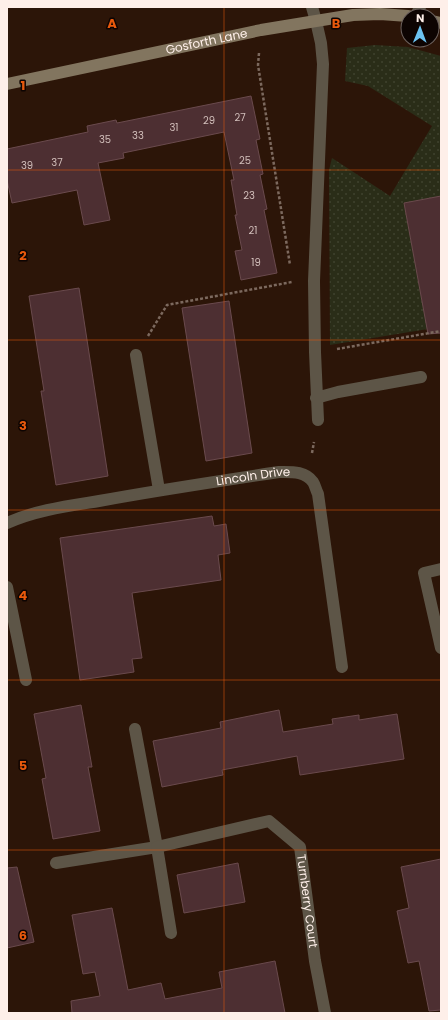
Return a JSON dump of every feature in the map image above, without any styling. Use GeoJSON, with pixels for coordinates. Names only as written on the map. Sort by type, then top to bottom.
{"type":"FeatureCollection","features":[{"type":"Feature","properties":{"kind":"street"},"geometry":{"type":"LineString","coordinates":[[312,7],[321,43],[324,64],[314,281],[316,398],[318,420]]}},
{"type":"Feature","properties":{"kind":"street","name":"Gosforth Lane"},"geometry":{"type":"LineString","coordinates":[[7,84],[261,30],[353,15],[380,14],[400,15]]}},
{"type":"Feature","properties":{"kind":"street"},"geometry":{"type":"LineString","coordinates":[[136,355],[159,490]]}},
{"type":"Feature","properties":{"kind":"street"},"geometry":{"type":"LineString","coordinates":[[316,398],[338,392],[420,377]]}},
{"type":"Feature","properties":{"kind":"street","name":"Lincoln Drive"},"geometry":{"type":"LineString","coordinates":[[7,522],[42,511],[159,490],[279,472],[299,472],[313,482],[318,494],[342,667]]}},
{"type":"Feature","properties":{"kind":"street"},"geometry":{"type":"LineString","coordinates":[[441,569],[424,573],[441,648]]}},
{"type":"Feature","properties":{"kind":"street"},"geometry":{"type":"LineString","coordinates":[[7,587],[26,680]]}},
{"type":"Feature","properties":{"kind":"street"},"geometry":{"type":"LineString","coordinates":[[135,729],[171,933]]}},
{"type":"Feature","properties":{"kind":"street","name":"Turnberry Court"},"geometry":{"type":"LineString","coordinates":[[157,847],[269,821],[300,847],[315,961],[325,1013]]}},
{"type":"Feature","properties":{"kind":"street"},"geometry":{"type":"LineString","coordinates":[[56,863],[157,847]]}},
{"type":"Feature","properties":{"kind":"path"},"geometry":{"type":"LineString","coordinates":[[261,30],[258,65],[291,266]]}},
{"type":"Feature","properties":{"kind":"path"},"geometry":{"type":"LineString","coordinates":[[136,355],[168,305],[293,282],[314,281]]}},
{"type":"Feature","properties":{"kind":"path"},"geometry":{"type":"LineString","coordinates":[[315,352],[441,331]]}},
{"type":"Feature","properties":{"kind":"path"},"geometry":{"type":"LineString","coordinates":[[308,477],[318,420]]}},
{"type":"Feature","properties":{"kind":"green space"},"geometry":{"type":"Polygon","coordinates":[[[375,45],[400,47],[400,48],[412,48],[441,56],[441,196],[404,203],[428,329],[330,345],[329,170],[332,158],[390,196],[432,126],[368,86],[345,81],[347,48],[375,45]]]}},
{"type":"Feature","properties":{"kind":"building"},"geometry":{"type":"Polygon","coordinates":[[[251,96],[260,139],[256,140],[263,174],[260,175],[267,209],[264,210],[277,273],[241,280],[235,251],[242,250],[235,215],[237,215],[231,180],[234,180],[224,132],[123,153],[124,158],[98,163],[110,220],[84,225],[77,190],[12,203],[7,180],[7,149],[88,132],[87,126],[116,120],[117,123],[251,96]]]}},
{"type":"Feature","properties":{"kind":"building"},"geometry":{"type":"Polygon","coordinates":[[[441,196],[441,333],[428,334],[404,203],[441,196]]]}},
{"type":"Feature","properties":{"kind":"building"},"geometry":{"type":"Polygon","coordinates":[[[79,288],[108,476],[56,485],[41,391],[44,391],[29,296],[79,288]]]}},
{"type":"Feature","properties":{"kind":"building"},"geometry":{"type":"Polygon","coordinates":[[[229,301],[252,453],[206,461],[182,308],[229,301]]]}},
{"type":"Feature","properties":{"kind":"building"},"geometry":{"type":"Polygon","coordinates":[[[212,516],[214,526],[226,524],[230,553],[218,555],[221,580],[132,593],[142,658],[132,659],[134,672],[80,680],[60,538],[212,516]]]}},
{"type":"Feature","properties":{"kind":"building"},"geometry":{"type":"Polygon","coordinates":[[[81,705],[92,767],[88,767],[100,831],[53,839],[42,779],[46,778],[34,714],[81,705]]]}},
{"type":"Feature","properties":{"kind":"building"},"geometry":{"type":"Polygon","coordinates":[[[279,710],[283,732],[333,724],[332,719],[359,715],[359,720],[397,714],[404,759],[300,775],[297,756],[222,770],[223,775],[162,787],[153,741],[221,728],[220,722],[279,710]]]}},
{"type":"Feature","properties":{"kind":"building"},"geometry":{"type":"Polygon","coordinates":[[[441,859],[441,1010],[429,1011],[419,961],[408,963],[397,911],[409,908],[401,867],[441,859]]]}},
{"type":"Feature","properties":{"kind":"building"},"geometry":{"type":"Polygon","coordinates":[[[238,863],[245,902],[184,913],[177,875],[238,863]]]}},
{"type":"Feature","properties":{"kind":"building"},"geometry":{"type":"Polygon","coordinates":[[[17,867],[34,942],[7,948],[7,868],[17,867]]]}},
{"type":"Feature","properties":{"kind":"building"},"geometry":{"type":"Polygon","coordinates":[[[112,908],[128,990],[161,983],[165,999],[222,988],[219,972],[275,961],[285,1013],[72,1013],[71,1001],[100,996],[95,972],[83,974],[72,915],[112,908]]]}}]}
